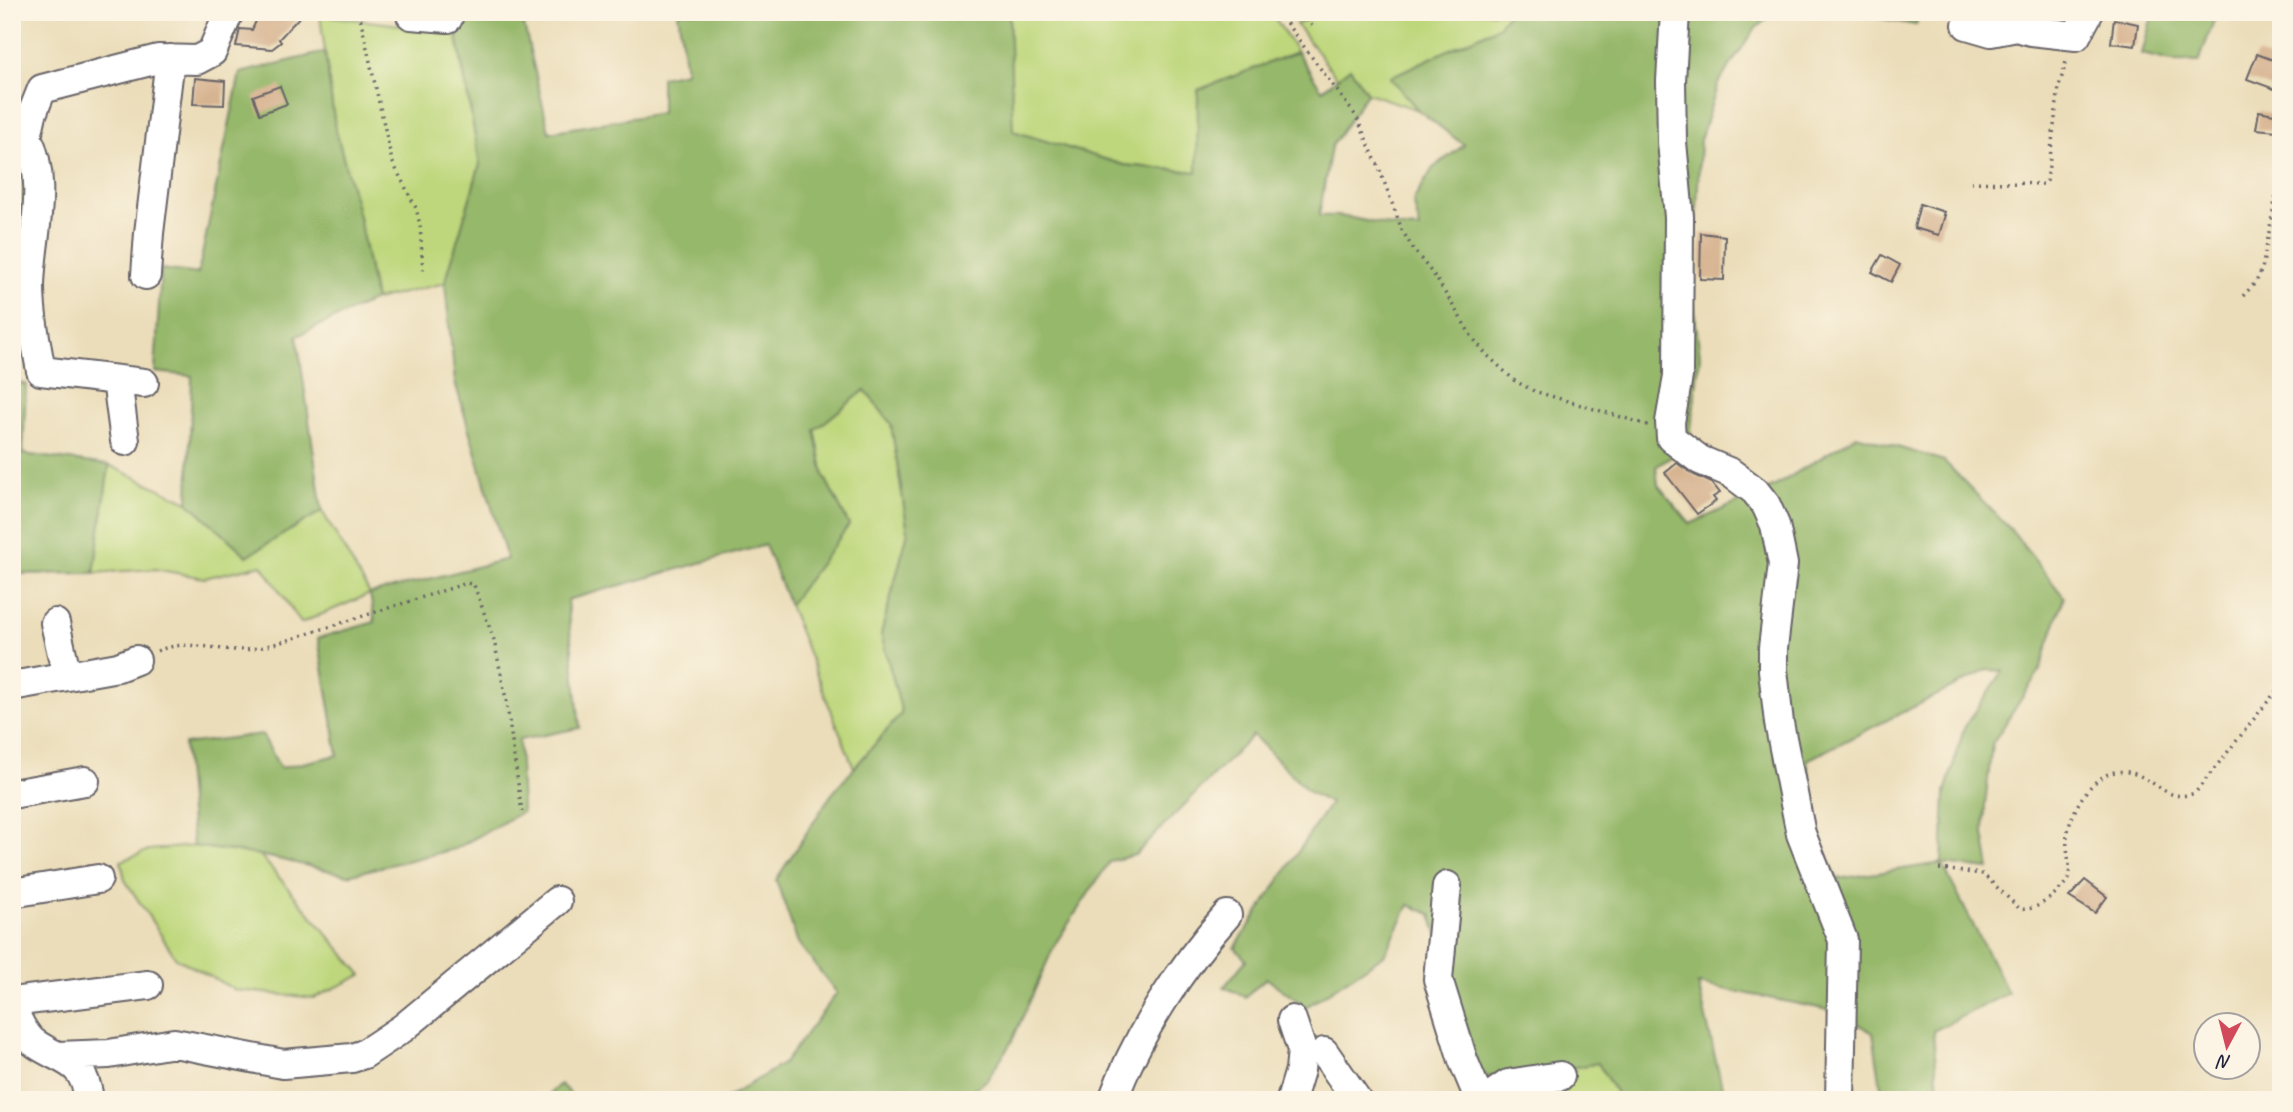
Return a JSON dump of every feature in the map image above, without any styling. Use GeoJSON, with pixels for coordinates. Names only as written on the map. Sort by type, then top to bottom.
{"type":"FeatureCollection","features":[{"type":"Feature","properties":{"kind":"street"},"geometry":{"type":"LineString","coordinates":[[144,383],[41,371],[33,329],[30,285],[38,182],[34,152],[20,135],[42,89],[158,60],[197,60],[212,52],[229,12]]}},
{"type":"Feature","properties":{"kind":"street"},"geometry":{"type":"LineString","coordinates":[[411,15],[448,18],[447,12]]}},
{"type":"Feature","properties":{"kind":"street"},"geometry":{"type":"LineString","coordinates":[[1675,12],[1671,81],[1672,142],[1679,216],[1678,376],[1670,422],[1671,439],[1700,460],[1731,473],[1755,491],[1776,525],[1783,564],[1773,648],[1779,723],[1801,834],[1843,940],[1840,1100]]}},
{"type":"Feature","properties":{"kind":"street"},"geometry":{"type":"LineString","coordinates":[[1967,25],[1991,32],[2017,27],[2031,31],[2083,24]]}},
{"type":"Feature","properties":{"kind":"street"},"geometry":{"type":"LineString","coordinates":[[146,275],[170,59]]}},
{"type":"Feature","properties":{"kind":"street"},"geometry":{"type":"LineString","coordinates":[[117,380],[125,441]]}},
{"type":"Feature","properties":{"kind":"street"},"geometry":{"type":"LineString","coordinates":[[55,622],[67,676]]}},
{"type":"Feature","properties":{"kind":"street"},"geometry":{"type":"LineString","coordinates":[[12,686],[118,667],[136,660]]}},
{"type":"Feature","properties":{"kind":"street"},"geometry":{"type":"LineString","coordinates":[[12,794],[85,781]]}},
{"type":"Feature","properties":{"kind":"street"},"geometry":{"type":"LineString","coordinates":[[12,893],[98,879]]}},
{"type":"Feature","properties":{"kind":"street"},"geometry":{"type":"LineString","coordinates":[[1447,886],[1438,979],[1463,1060],[1476,1091],[1489,1098],[1508,1084],[1560,1076]]}},
{"type":"Feature","properties":{"kind":"street"},"geometry":{"type":"LineString","coordinates":[[58,1056],[109,1054],[174,1042],[283,1064],[352,1058],[364,1054],[404,1028],[557,901]]}},
{"type":"Feature","properties":{"kind":"street"},"geometry":{"type":"LineString","coordinates":[[1114,1100],[1142,1038],[1178,978],[1200,946],[1227,915]]}},
{"type":"Feature","properties":{"kind":"street"},"geometry":{"type":"LineString","coordinates":[[89,1100],[87,1084],[73,1064],[58,1056],[22,1047],[12,1005],[148,985]]}},
{"type":"Feature","properties":{"kind":"street"},"geometry":{"type":"LineString","coordinates":[[1291,1100],[1300,1070],[1302,1050],[1292,1020]]}},
{"type":"Feature","properties":{"kind":"street"},"geometry":{"type":"LineString","coordinates":[[1324,1052],[1357,1100]]}},
{"type":"Feature","properties":{"kind":"path"},"geometry":{"type":"LineString","coordinates":[[359,12],[392,161],[416,208],[420,225],[422,271]]}},
{"type":"Feature","properties":{"kind":"path"},"geometry":{"type":"LineString","coordinates":[[1278,12],[1356,116],[1412,249],[1436,278],[1472,337],[1488,355],[1515,381],[1534,391],[1670,432]]}},
{"type":"Feature","properties":{"kind":"path"},"geometry":{"type":"LineString","coordinates":[[1304,12],[1313,28]]}},
{"type":"Feature","properties":{"kind":"path"},"geometry":{"type":"LineString","coordinates":[[1971,182],[2045,184],[2059,87],[2068,54],[2083,24]]}},
{"type":"Feature","properties":{"kind":"path"},"geometry":{"type":"LineString","coordinates":[[2243,296],[2256,282],[2262,270],[2281,169]]}},
{"type":"Feature","properties":{"kind":"path"},"geometry":{"type":"LineString","coordinates":[[136,660],[167,646],[180,644],[237,650],[260,647],[467,583],[474,585],[494,640],[522,812]]}},
{"type":"Feature","properties":{"kind":"path"},"geometry":{"type":"LineString","coordinates":[[1939,869],[1983,874],[2020,909],[2027,910],[2039,904],[2069,879],[2068,832],[2077,809],[2091,786],[2103,775],[2132,772],[2174,796],[2183,797],[2194,793],[2281,685]]}},
{"type":"Feature","properties":{"kind":"green space"},"geometry":{"type":"Polygon","coordinates":[[[453,12],[521,12],[549,132],[661,113],[661,77],[686,72],[678,12],[1009,12],[1013,131],[1124,165],[1197,172],[1198,90],[1297,52],[1322,90],[1350,68],[1367,93],[1331,147],[1319,216],[1344,217],[1420,229],[1413,201],[1433,168],[1464,145],[1418,110],[1390,77],[1498,27],[1509,12],[1775,12],[1755,29],[1718,84],[1700,140],[1693,298],[1700,356],[1689,445],[1656,467],[1658,485],[1690,524],[1775,486],[1857,435],[1944,461],[2011,530],[2064,597],[2040,670],[1992,744],[1984,834],[1990,869],[1942,864],[2008,993],[1933,1031],[1938,1088],[1984,1100],[1883,1100],[1873,1033],[1834,1011],[1698,984],[1725,1100],[1620,1100],[1598,1063],[1481,1078],[1431,914],[1409,905],[1384,955],[1306,1007],[1266,978],[1246,997],[1224,987],[1246,960],[1235,948],[1330,803],[1309,792],[1253,735],[1135,855],[1110,861],[1055,944],[1012,1041],[987,1080],[957,1100],[724,1100],[784,1063],[837,993],[798,943],[776,880],[831,795],[902,713],[881,634],[908,532],[891,424],[865,390],[815,430],[824,476],[849,525],[789,605],[765,545],[567,600],[580,728],[519,740],[522,812],[455,849],[348,875],[260,855],[193,846],[184,744],[262,734],[280,768],[338,755],[318,638],[375,622],[370,594],[507,559],[455,382],[445,283],[480,164],[453,12]],[[1987,670],[1807,760],[1822,841],[1837,879],[1942,863],[1945,793],[1964,728],[2003,671],[1987,670]]]}},
{"type":"Feature","properties":{"kind":"green space"},"geometry":{"type":"Polygon","coordinates":[[[1009,12],[1271,12],[1297,52],[1198,90],[1198,172],[1124,165],[1012,131],[1009,12]]]}},
{"type":"Feature","properties":{"kind":"green space"},"geometry":{"type":"Polygon","coordinates":[[[1329,12],[1509,12],[1498,27],[1390,77],[1418,110],[1367,93],[1350,69],[1337,78],[1296,24],[1329,12]]]}},
{"type":"Feature","properties":{"kind":"green space"},"geometry":{"type":"Polygon","coordinates":[[[1846,12],[1919,12],[1916,25],[1846,12]]]}},
{"type":"Feature","properties":{"kind":"green space"},"geometry":{"type":"Polygon","coordinates":[[[2153,12],[2217,12],[2199,62],[2171,61],[2142,54],[2153,12]]]}},
{"type":"Feature","properties":{"kind":"green space"},"geometry":{"type":"Polygon","coordinates":[[[320,15],[456,32],[480,164],[445,283],[375,300],[358,212],[335,127],[320,15]]]}},
{"type":"Feature","properties":{"kind":"green space"},"geometry":{"type":"Polygon","coordinates":[[[325,52],[335,127],[358,212],[375,300],[297,336],[322,511],[247,556],[188,502],[192,376],[155,372],[161,269],[198,274],[240,73],[325,52]]]}},
{"type":"Feature","properties":{"kind":"green space"},"geometry":{"type":"Polygon","coordinates":[[[12,156],[30,195],[22,242],[12,241],[12,156]]]}},
{"type":"Feature","properties":{"kind":"green space"},"geometry":{"type":"Polygon","coordinates":[[[12,383],[26,384],[23,454],[109,465],[94,573],[12,574],[12,383]]]}},
{"type":"Feature","properties":{"kind":"green space"},"geometry":{"type":"Polygon","coordinates":[[[865,390],[891,423],[908,532],[881,634],[902,713],[854,768],[789,605],[849,525],[824,476],[815,429],[865,390]]]}},
{"type":"Feature","properties":{"kind":"green space"},"geometry":{"type":"Polygon","coordinates":[[[109,465],[188,502],[247,556],[322,511],[370,594],[301,623],[262,565],[204,578],[155,569],[94,573],[109,465]]]}},
{"type":"Feature","properties":{"kind":"green space"},"geometry":{"type":"Polygon","coordinates":[[[193,846],[260,855],[362,975],[314,998],[235,990],[176,958],[125,880],[121,861],[149,850],[193,846]]]}},
{"type":"Feature","properties":{"kind":"green space"},"geometry":{"type":"Polygon","coordinates":[[[1598,1063],[1620,1100],[1569,1100],[1562,1089],[1564,1069],[1598,1063]]]}},
{"type":"Feature","properties":{"kind":"green space"},"geometry":{"type":"Polygon","coordinates":[[[560,1084],[577,1100],[543,1100],[560,1084]]]}},
{"type":"Feature","properties":{"kind":"building"},"geometry":{"type":"Polygon","coordinates":[[[260,12],[304,12],[279,39],[281,42],[272,49],[236,46],[240,29],[252,30],[260,12]]]}},
{"type":"Feature","properties":{"kind":"building"},"geometry":{"type":"Polygon","coordinates":[[[2114,19],[2138,24],[2135,46],[2111,43],[2114,19]]]}},
{"type":"Feature","properties":{"kind":"building"},"geometry":{"type":"Polygon","coordinates":[[[2257,54],[2281,63],[2281,80],[2277,90],[2247,79],[2257,54]]]}},
{"type":"Feature","properties":{"kind":"building"},"geometry":{"type":"Polygon","coordinates":[[[195,78],[225,81],[224,105],[193,104],[195,78]]]}},
{"type":"Feature","properties":{"kind":"building"},"geometry":{"type":"Polygon","coordinates":[[[280,86],[287,104],[260,114],[253,96],[280,86]]]}},
{"type":"Feature","properties":{"kind":"building"},"geometry":{"type":"Polygon","coordinates":[[[2259,111],[2279,115],[2277,131],[2256,129],[2259,111]]]}},
{"type":"Feature","properties":{"kind":"building"},"geometry":{"type":"Polygon","coordinates":[[[1920,204],[1944,212],[1939,235],[1914,228],[1920,204]]]}},
{"type":"Feature","properties":{"kind":"building"},"geometry":{"type":"Polygon","coordinates":[[[1701,233],[1725,236],[1724,280],[1700,279],[1701,233]]]}},
{"type":"Feature","properties":{"kind":"building"},"geometry":{"type":"Polygon","coordinates":[[[1882,255],[1900,265],[1891,282],[1872,272],[1882,255]]]}},
{"type":"Feature","properties":{"kind":"building"},"geometry":{"type":"Polygon","coordinates":[[[1677,463],[1712,483],[1720,493],[1713,497],[1716,501],[1697,514],[1665,473],[1677,463]]]}},
{"type":"Feature","properties":{"kind":"building"},"geometry":{"type":"Polygon","coordinates":[[[2085,880],[2107,897],[2095,913],[2069,897],[2085,880]]]}}]}
